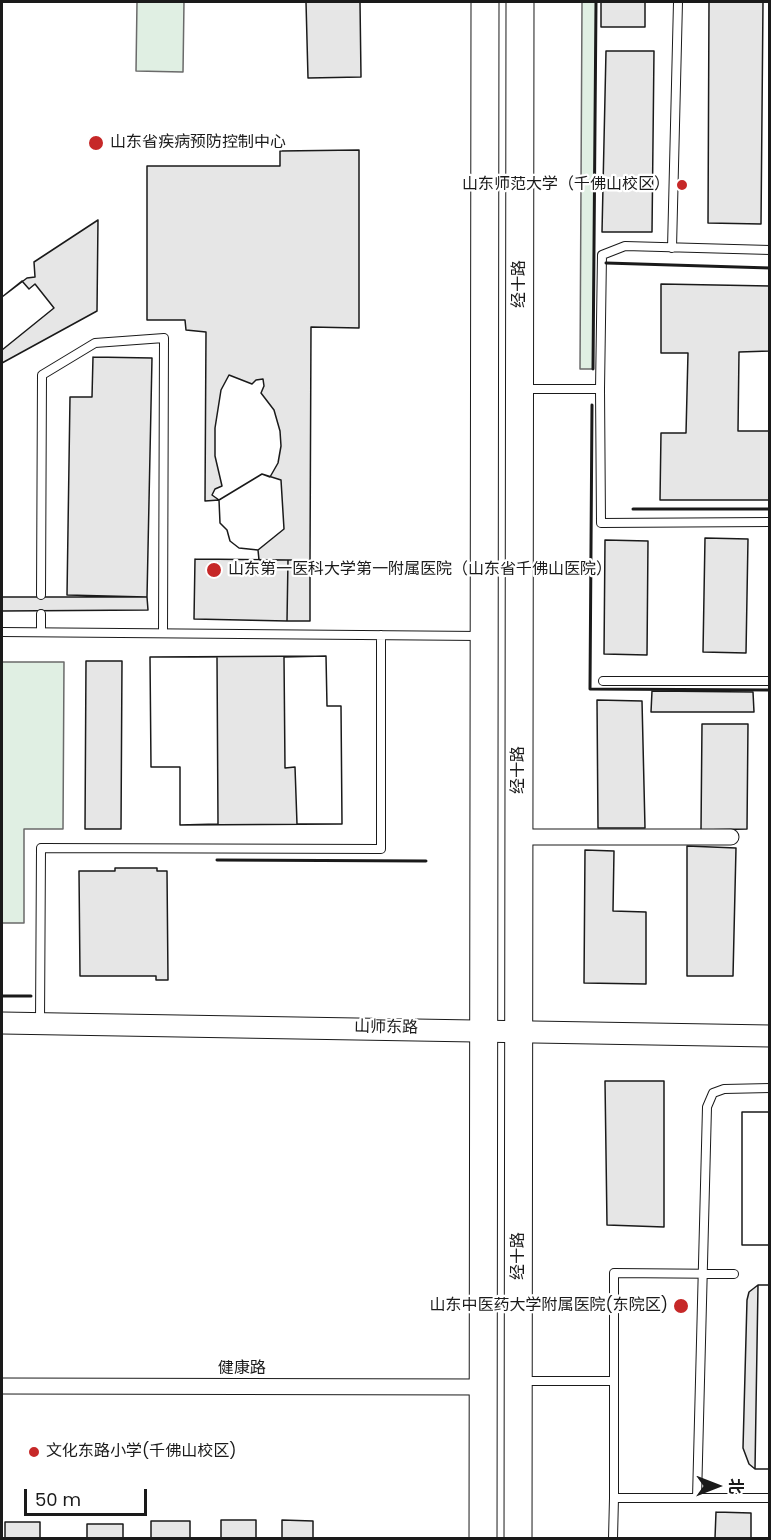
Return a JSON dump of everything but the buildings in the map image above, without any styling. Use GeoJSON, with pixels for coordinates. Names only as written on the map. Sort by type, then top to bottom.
{"type":"FeatureCollection","features":[{"type":"Feature","properties":{"kind":"highway"},"geometry":{"type":"LineString","coordinates":[[483,1539],[485,2]]}},
{"type":"Feature","properties":{"kind":"highway","name":"经十路"},"geometry":{"type":"LineString","coordinates":[[518,1539],[520,2]]}},
{"type":"Feature","properties":{"kind":"main road","name":"山师东路"},"geometry":{"type":"LineString","coordinates":[[2,1023],[484,1029],[770,1036]]}},
{"type":"Feature","properties":{"kind":"street"},"geometry":{"type":"LineString","coordinates":[[520,837],[731,837]]}},
{"type":"Feature","properties":{"kind":"street","name":"健康路"},"geometry":{"type":"LineString","coordinates":[[2,1386],[483,1387]]}},
{"type":"Feature","properties":{"kind":"lane"},"geometry":{"type":"LineString","coordinates":[[672,248],[678,2]]}},
{"type":"Feature","properties":{"kind":"lane"},"geometry":{"type":"LineString","coordinates":[[770,250],[625,246],[602,255],[600,388],[601,523],[770,522]]}},
{"type":"Feature","properties":{"kind":"lane"},"geometry":{"type":"LineString","coordinates":[[41,595],[42,375],[95,343],[164,338],[163,633]]}},
{"type":"Feature","properties":{"kind":"lane"},"geometry":{"type":"LineString","coordinates":[[520,388],[600,388]]}},
{"type":"Feature","properties":{"kind":"lane"},"geometry":{"type":"LineString","coordinates":[[41,614],[41,632]]}},
{"type":"Feature","properties":{"kind":"lane"},"geometry":{"type":"LineString","coordinates":[[2,632],[485,636]]}},
{"type":"Feature","properties":{"kind":"lane"},"geometry":{"type":"LineString","coordinates":[[40,1024],[40,848],[381,849],[381,635]]}},
{"type":"Feature","properties":{"kind":"lane"},"geometry":{"type":"LineString","coordinates":[[603,681],[770,681]]}},
{"type":"Feature","properties":{"kind":"lane"},"geometry":{"type":"LineString","coordinates":[[697,1498],[707,1107],[714,1093],[724,1089],[770,1088]]}},
{"type":"Feature","properties":{"kind":"lane"},"geometry":{"type":"LineString","coordinates":[[613,1539],[614,1273],[735,1274]]}},
{"type":"Feature","properties":{"kind":"lane"},"geometry":{"type":"LineString","coordinates":[[519,1381],[614,1381]]}},
{"type":"Feature","properties":{"kind":"lane"},"geometry":{"type":"LineString","coordinates":[[614,1498],[770,1498]]}},
{"type":"Feature","properties":{"kind":"green space"},"geometry":{"type":"Polygon","coordinates":[[[137,2],[184,2],[183,72],[136,71],[137,2]]]}},
{"type":"Feature","properties":{"kind":"green space"},"geometry":{"type":"Polygon","coordinates":[[[582,2],[596,2],[593,369],[580,369],[582,2]]]}},
{"type":"Feature","properties":{"kind":"green space"},"geometry":{"type":"Polygon","coordinates":[[[2,662],[64,662],[63,829],[24,829],[24,923],[2,923],[2,662]]]}},
{"type":"Feature","properties":{"kind":"wall"},"geometry":{"type":"LineString","coordinates":[[593,369],[596,2]]}},
{"type":"Feature","properties":{"kind":"wall"},"geometry":{"type":"LineString","coordinates":[[606,263],[770,268]]}},
{"type":"Feature","properties":{"kind":"wall"},"geometry":{"type":"LineString","coordinates":[[592,405],[590,689],[770,690]]}},
{"type":"Feature","properties":{"kind":"wall"},"geometry":{"type":"LineString","coordinates":[[633,509],[770,509]]}},
{"type":"Feature","properties":{"kind":"wall"},"geometry":{"type":"LineString","coordinates":[[217,860],[426,861]]}},
{"type":"Feature","properties":{"kind":"wall"},"geometry":{"type":"LineString","coordinates":[[2,996],[31,996]]}},
{"type":"Feature","properties":{"kind":"place","name":"山东省疾病预防控制中心"},"geometry":{"type":"Point","coordinates":[96,143]}},
{"type":"Feature","properties":{"kind":"place","name":"山东师范大学（千佛山校区）"},"geometry":{"type":"Point","coordinates":[682,185]}},
{"type":"Feature","properties":{"kind":"place","name":"山东第一医科大学第一附属医院（山东省千佛山医院）"},"geometry":{"type":"Point","coordinates":[214,570]}},
{"type":"Feature","properties":{"kind":"place","name":"山东中医药大学附属医院(东院区)"},"geometry":{"type":"Point","coordinates":[681,1306]}},
{"type":"Feature","properties":{"kind":"place","name":"文化东路小学(千佛山校区)"},"geometry":{"type":"Point","coordinates":[34,1452]}}]}
